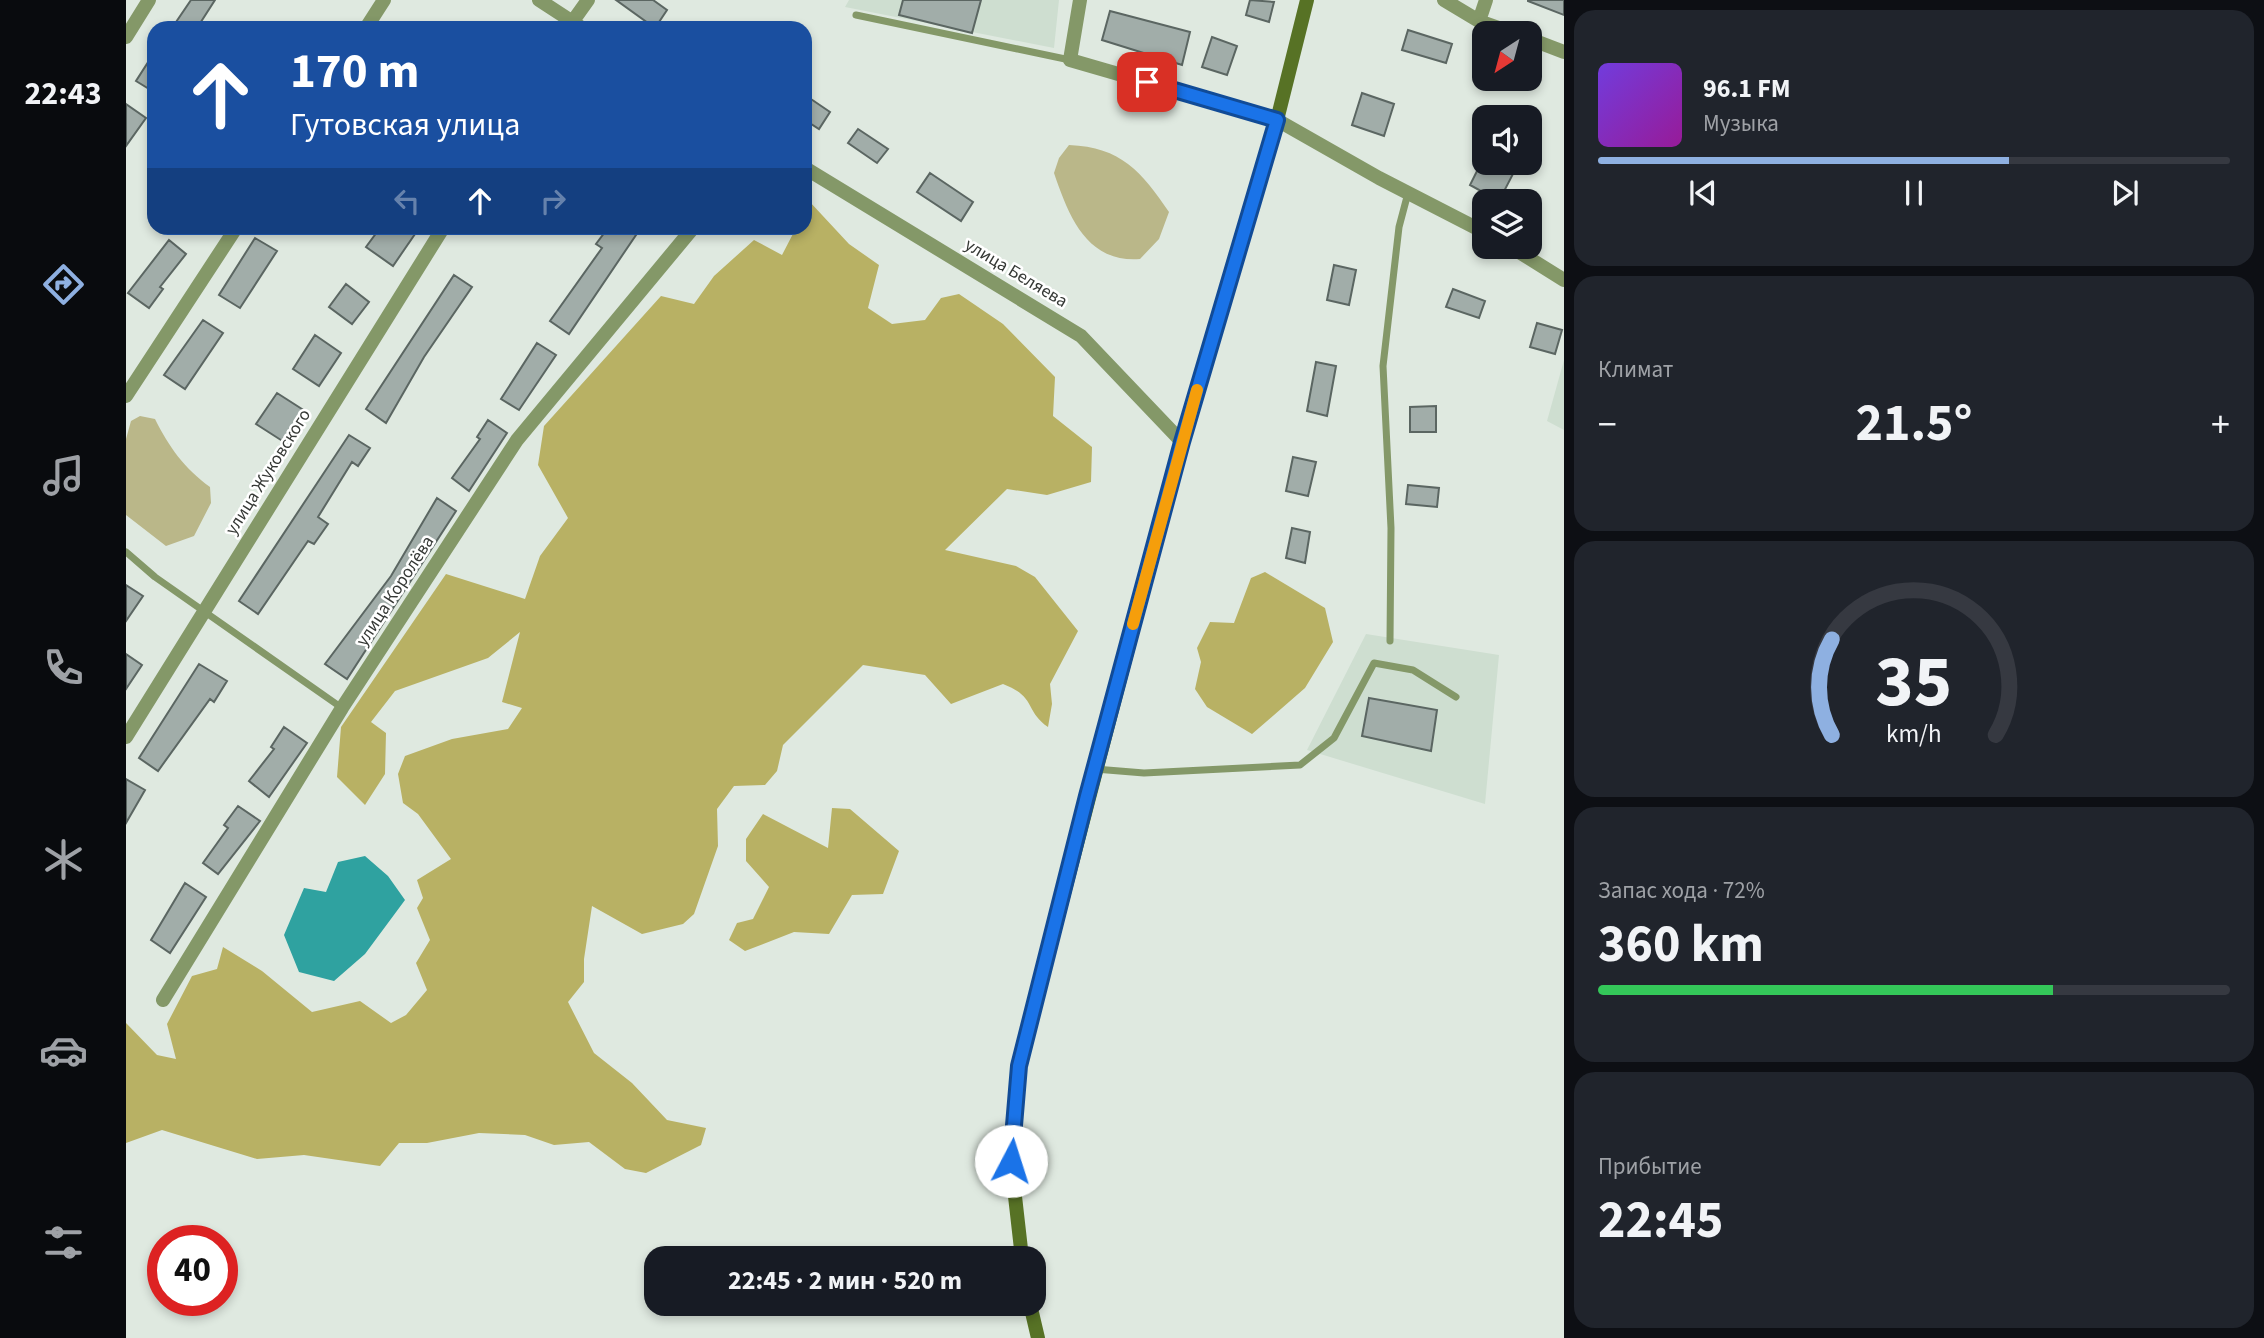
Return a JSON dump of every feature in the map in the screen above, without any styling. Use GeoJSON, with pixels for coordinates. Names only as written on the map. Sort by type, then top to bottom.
{"type":"FeatureCollection","features":[{"type":"Feature","properties":{"kind":"street"},"geometry":{"type":"LineString","coordinates":[[126,37],[149,0]]}},
{"type":"Feature","properties":{"kind":"street"},"geometry":{"type":"LineString","coordinates":[[370,21],[384,0]]}},
{"type":"Feature","properties":{"kind":"street"},"geometry":{"type":"LineString","coordinates":[[538,0],[567,21]]}},
{"type":"Feature","properties":{"kind":"street"},"geometry":{"type":"LineString","coordinates":[[577,21],[588,0]]}},
{"type":"Feature","properties":{"kind":"street"},"geometry":{"type":"LineString","coordinates":[[1080,0],[1070,60],[1277,120],[1472,226]]}},
{"type":"Feature","properties":{"kind":"street"},"geometry":{"type":"LineString","coordinates":[[1021,1246],[1011,1161],[1019,1066],[1094,769],[1182,442],[1277,120],[1307,0]]}},
{"type":"Feature","properties":{"kind":"street"},"geometry":{"type":"LineString","coordinates":[[1444,0],[1479,21],[1486,0]]}},
{"type":"Feature","properties":{"kind":"street"},"geometry":{"type":"LineString","coordinates":[[1542,44],[1564,52]]}},
{"type":"Feature","properties":{"kind":"street","name":"улица Беляева"},"geometry":{"type":"LineString","coordinates":[[812,172],[1081,336],[1182,442]]}},
{"type":"Feature","properties":{"kind":"street"},"geometry":{"type":"LineString","coordinates":[[126,396],[231,235]]}},
{"type":"Feature","properties":{"kind":"street","name":"улица Жуковского"},"geometry":{"type":"LineString","coordinates":[[126,737],[439,235]]}},
{"type":"Feature","properties":{"kind":"street","name":"улица Королёва"},"geometry":{"type":"LineString","coordinates":[[163,1000],[342,708],[517,440],[687,235]]}},
{"type":"Feature","properties":{"kind":"street"},"geometry":{"type":"LineString","coordinates":[[1530,259],[1564,280]]}},
{"type":"Feature","properties":{"kind":"street"},"geometry":{"type":"LineString","coordinates":[[1033,1316],[1038,1338]]}},
{"type":"Feature","properties":{"kind":"lane"},"geometry":{"type":"LineString","coordinates":[[856,15],[1070,60]]}},
{"type":"Feature","properties":{"kind":"lane"},"geometry":{"type":"LineString","coordinates":[[1390,641],[1391,528],[1383,366],[1399,227],[1408,192]]}},
{"type":"Feature","properties":{"kind":"lane"},"geometry":{"type":"LineString","coordinates":[[126,552],[155,577],[205,609],[342,708]]}},
{"type":"Feature","properties":{"kind":"lane"},"geometry":{"type":"LineString","coordinates":[[1094,769],[1144,773],[1300,765],[1334,738],[1374,663],[1413,670],[1456,697]]}},
{"type":"Feature","properties":{"kind":"shaded area"},"geometry":{"type":"Polygon","coordinates":[[[849,0],[1059,0],[1054,48],[845,7],[849,0]]]}},
{"type":"Feature","properties":{"kind":"shaded area"},"geometry":{"type":"Polygon","coordinates":[[[1069,145],[1103,151],[1128,164],[1149,185],[1169,212],[1159,239],[1140,259],[1122,258],[1106,253],[1093,245],[1074,221],[1054,173],[1059,158],[1069,145]]]}},
{"type":"Feature","properties":{"kind":"shaded area"},"geometry":{"type":"Polygon","coordinates":[[[812,204],[849,244],[879,265],[868,308],[892,324],[925,320],[941,298],[959,294],[1003,324],[1055,377],[1053,416],[1092,447],[1091,482],[1047,495],[1007,489],[945,550],[1016,566],[1035,577],[1078,631],[1050,684],[1052,704],[1048,727],[1021,694],[1003,684],[951,704],[925,675],[863,665],[783,745],[777,771],[765,785],[734,786],[717,809],[718,846],[694,914],[683,924],[642,934],[592,906],[584,959],[584,982],[568,1002],[594,1053],[632,1083],[667,1120],[706,1128],[701,1145],[646,1173],[625,1169],[589,1142],[554,1145],[525,1135],[479,1133],[427,1143],[399,1143],[380,1166],[304,1155],[257,1159],[162,1130],[126,1143],[126,1023],[157,1055],[176,1059],[167,1024],[192,976],[217,969],[223,947],[262,971],[312,1012],[360,1001],[391,1023],[406,1015],[427,990],[416,963],[430,940],[417,908],[423,898],[417,880],[451,859],[418,814],[403,803],[398,774],[405,756],[452,739],[508,729],[522,708],[502,702],[520,632],[488,658],[395,691],[371,722],[386,733],[385,774],[365,805],[337,777],[341,727],[446,574],[525,599],[540,556],[568,518],[538,465],[544,426],[661,296],[694,304],[714,276],[754,240],[782,255],[792,235],[812,235],[812,204]]]}},
{"type":"Feature","properties":{"kind":"shaded area"},"geometry":{"type":"Polygon","coordinates":[[[1564,360],[1564,430],[1547,421],[1564,360]]]}},
{"type":"Feature","properties":{"kind":"shaded area"},"geometry":{"type":"Polygon","coordinates":[[[140,416],[155,419],[178,456],[210,487],[211,503],[194,536],[166,546],[126,515],[126,439],[131,421],[140,416]]]}},
{"type":"Feature","properties":{"kind":"shaded area"},"geometry":{"type":"Polygon","coordinates":[[[1265,572],[1325,608],[1333,642],[1305,688],[1252,734],[1207,707],[1195,689],[1201,662],[1197,648],[1210,622],[1234,623],[1251,578],[1265,572]]]}},
{"type":"Feature","properties":{"kind":"shaded area"},"geometry":{"type":"Polygon","coordinates":[[[1366,634],[1499,655],[1485,804],[1307,750],[1366,634]]]}},
{"type":"Feature","properties":{"kind":"shaded area"},"geometry":{"type":"Polygon","coordinates":[[[832,808],[850,809],[899,851],[883,894],[852,895],[829,934],[794,932],[745,951],[729,940],[737,923],[753,919],[769,887],[746,861],[746,839],[763,814],[828,848],[832,808]]]}},
{"type":"Feature","properties":{"kind":"water"},"geometry":{"type":"Polygon","coordinates":[[[365,856],[388,876],[405,900],[365,954],[334,981],[299,972],[284,935],[304,888],[326,892],[338,862],[365,856]]]}},
{"type":"Feature","properties":{"kind":"building"},"geometry":{"type":"Polygon","coordinates":[[[191,0],[215,0],[202,21],[177,21],[191,0]]]}},
{"type":"Feature","properties":{"kind":"building"},"geometry":{"type":"Polygon","coordinates":[[[616,0],[653,0],[667,10],[660,21],[645,21],[616,0]]]}},
{"type":"Feature","properties":{"kind":"building"},"geometry":{"type":"Polygon","coordinates":[[[903,0],[981,0],[972,33],[899,15],[903,0]]]}},
{"type":"Feature","properties":{"kind":"building"},"geometry":{"type":"Polygon","coordinates":[[[1250,0],[1274,2],[1269,22],[1246,15],[1250,0]]]}},
{"type":"Feature","properties":{"kind":"building"},"geometry":{"type":"Polygon","coordinates":[[[1564,0],[1564,15],[1528,1],[1564,0]]]}},
{"type":"Feature","properties":{"kind":"building"},"geometry":{"type":"Polygon","coordinates":[[[1110,11],[1190,32],[1182,65],[1102,40],[1110,11]]]}},
{"type":"Feature","properties":{"kind":"building"},"geometry":{"type":"Polygon","coordinates":[[[1408,30],[1452,44],[1446,63],[1402,50],[1408,30]]]}},
{"type":"Feature","properties":{"kind":"building"},"geometry":{"type":"Polygon","coordinates":[[[1212,37],[1237,46],[1227,75],[1202,67],[1212,37]]]}},
{"type":"Feature","properties":{"kind":"building"},"geometry":{"type":"Polygon","coordinates":[[[147,64],[147,88],[136,81],[147,64]]]}},
{"type":"Feature","properties":{"kind":"building"},"geometry":{"type":"Polygon","coordinates":[[[1362,93],[1394,104],[1384,136],[1352,125],[1362,93]]]}},
{"type":"Feature","properties":{"kind":"building"},"geometry":{"type":"Polygon","coordinates":[[[812,100],[830,112],[819,129],[812,124],[812,100]]]}},
{"type":"Feature","properties":{"kind":"building"},"geometry":{"type":"Polygon","coordinates":[[[126,104],[146,118],[126,146],[126,104]]]}},
{"type":"Feature","properties":{"kind":"building"},"geometry":{"type":"Polygon","coordinates":[[[858,129],[888,149],[877,163],[848,143],[858,129]]]}},
{"type":"Feature","properties":{"kind":"building"},"geometry":{"type":"Polygon","coordinates":[[[930,173],[973,202],[961,221],[917,192],[930,173]]]}},
{"type":"Feature","properties":{"kind":"building"},"geometry":{"type":"Polygon","coordinates":[[[1475,175],[1512,175],[1505,189],[1477,189],[1470,185],[1475,175]]]}},
{"type":"Feature","properties":{"kind":"building"},"geometry":{"type":"Polygon","coordinates":[[[375,235],[414,235],[393,266],[366,247],[375,235]]]}},
{"type":"Feature","properties":{"kind":"building"},"geometry":{"type":"Polygon","coordinates":[[[603,235],[636,235],[569,334],[550,321],[602,248],[596,244],[603,235]]]}},
{"type":"Feature","properties":{"kind":"building"},"geometry":{"type":"Polygon","coordinates":[[[255,238],[277,251],[240,308],[219,295],[255,238]]]}},
{"type":"Feature","properties":{"kind":"building"},"geometry":{"type":"Polygon","coordinates":[[[169,240],[186,254],[160,287],[163,289],[149,308],[128,293],[169,240]]]}},
{"type":"Feature","properties":{"kind":"building"},"geometry":{"type":"Polygon","coordinates":[[[1334,265],[1356,270],[1349,305],[1327,300],[1334,265]]]}},
{"type":"Feature","properties":{"kind":"building"},"geometry":{"type":"Polygon","coordinates":[[[454,275],[472,287],[424,357],[386,423],[366,409],[454,275]]]}},
{"type":"Feature","properties":{"kind":"building"},"geometry":{"type":"Polygon","coordinates":[[[346,284],[369,302],[352,324],[329,307],[346,284]]]}},
{"type":"Feature","properties":{"kind":"building"},"geometry":{"type":"Polygon","coordinates":[[[1453,289],[1485,301],[1479,318],[1446,307],[1453,289]]]}},
{"type":"Feature","properties":{"kind":"building"},"geometry":{"type":"Polygon","coordinates":[[[203,320],[223,333],[185,389],[164,375],[203,320]]]}},
{"type":"Feature","properties":{"kind":"building"},"geometry":{"type":"Polygon","coordinates":[[[1537,323],[1562,330],[1555,354],[1530,347],[1537,323]]]}},
{"type":"Feature","properties":{"kind":"building"},"geometry":{"type":"Polygon","coordinates":[[[315,335],[341,353],[319,386],[293,369],[315,335]]]}},
{"type":"Feature","properties":{"kind":"building"},"geometry":{"type":"Polygon","coordinates":[[[537,343],[556,355],[519,410],[501,399],[537,343]]]}},
{"type":"Feature","properties":{"kind":"building"},"geometry":{"type":"Polygon","coordinates":[[[1316,362],[1336,366],[1327,416],[1307,411],[1316,362]]]}},
{"type":"Feature","properties":{"kind":"building"},"geometry":{"type":"Polygon","coordinates":[[[277,393],[305,411],[284,442],[256,424],[277,393]]]}},
{"type":"Feature","properties":{"kind":"building"},"geometry":{"type":"Polygon","coordinates":[[[1436,406],[1436,432],[1410,432],[1410,407],[1436,406]]]}},
{"type":"Feature","properties":{"kind":"building"},"geometry":{"type":"Polygon","coordinates":[[[488,420],[507,433],[469,491],[452,478],[480,439],[477,437],[488,420]]]}},
{"type":"Feature","properties":{"kind":"building"},"geometry":{"type":"Polygon","coordinates":[[[349,435],[370,448],[358,466],[352,462],[318,517],[328,524],[314,544],[308,541],[258,614],[239,601],[349,435]]]}},
{"type":"Feature","properties":{"kind":"building"},"geometry":{"type":"Polygon","coordinates":[[[1293,457],[1316,462],[1308,496],[1286,491],[1293,457]]]}},
{"type":"Feature","properties":{"kind":"building"},"geometry":{"type":"Polygon","coordinates":[[[1408,485],[1439,488],[1437,507],[1406,504],[1408,485]]]}},
{"type":"Feature","properties":{"kind":"building"},"geometry":{"type":"Polygon","coordinates":[[[437,498],[456,511],[347,679],[325,664],[391,576],[437,498]]]}},
{"type":"Feature","properties":{"kind":"building"},"geometry":{"type":"Polygon","coordinates":[[[1292,528],[1310,532],[1305,563],[1286,558],[1292,528]]]}},
{"type":"Feature","properties":{"kind":"building"},"geometry":{"type":"Polygon","coordinates":[[[126,585],[143,596],[126,621],[126,585]]]}},
{"type":"Feature","properties":{"kind":"building"},"geometry":{"type":"Polygon","coordinates":[[[126,654],[142,665],[126,689],[126,654]]]}},
{"type":"Feature","properties":{"kind":"building"},"geometry":{"type":"Polygon","coordinates":[[[199,664],[227,681],[214,702],[210,699],[158,771],[139,758],[199,664]]]}},
{"type":"Feature","properties":{"kind":"building"},"geometry":{"type":"Polygon","coordinates":[[[1369,698],[1437,710],[1431,751],[1362,736],[1369,698]]]}},
{"type":"Feature","properties":{"kind":"building"},"geometry":{"type":"Polygon","coordinates":[[[284,727],[307,743],[269,797],[249,781],[274,749],[271,747],[284,727]]]}},
{"type":"Feature","properties":{"kind":"building"},"geometry":{"type":"Polygon","coordinates":[[[126,779],[145,790],[126,823],[126,779]]]}},
{"type":"Feature","properties":{"kind":"building"},"geometry":{"type":"Polygon","coordinates":[[[238,806],[260,821],[218,874],[203,863],[228,828],[224,825],[238,806]]]}},
{"type":"Feature","properties":{"kind":"building"},"geometry":{"type":"Polygon","coordinates":[[[185,883],[206,897],[170,953],[151,940],[185,883]]]}},
{"type":"Feature","properties":{"kind":"slow traffic"},"geometry":{"type":"LineString","coordinates":[[1133,624],[1197,390]]}},
{"type":"Feature","properties":{"kind":"route"},"geometry":{"type":"LineString","coordinates":[[1011,1161],[1019,1066],[1087,796],[1182,442],[1277,120],[1147,82]]}}]}
